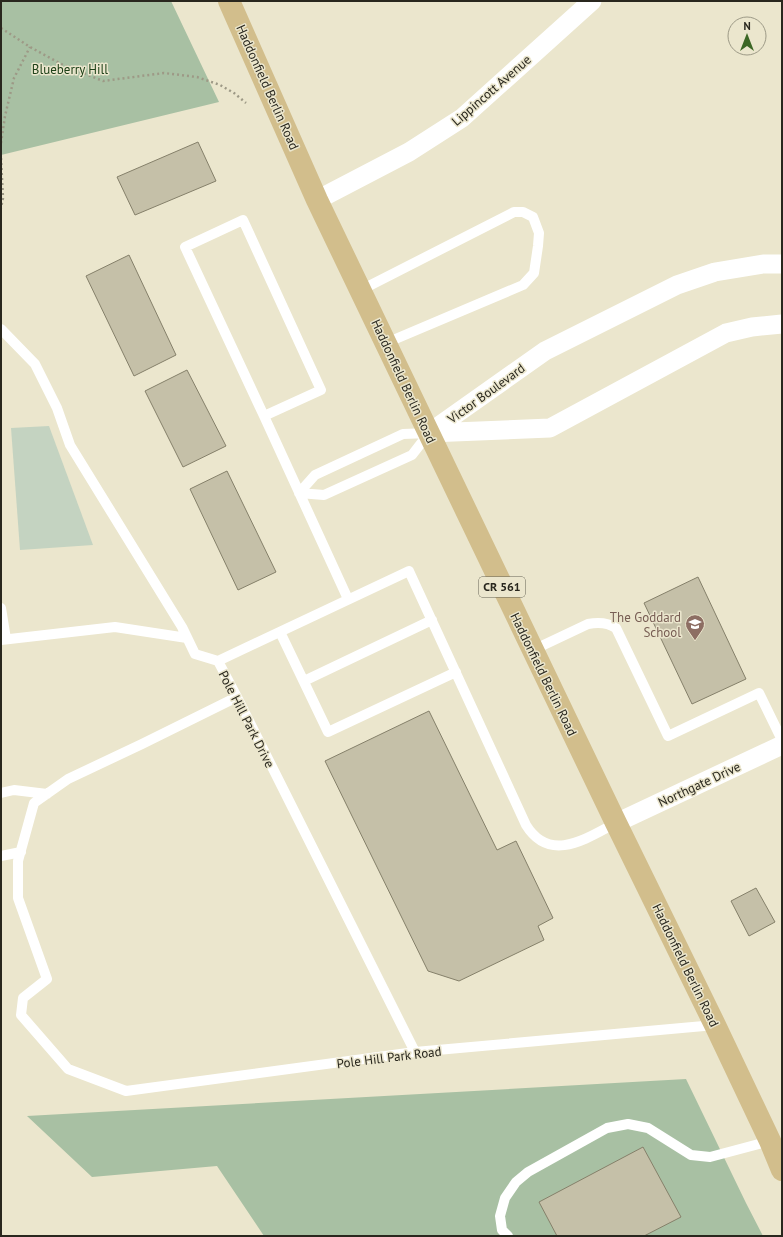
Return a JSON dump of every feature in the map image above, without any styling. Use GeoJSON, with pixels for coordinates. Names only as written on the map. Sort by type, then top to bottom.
{"type":"FeatureCollection","features":[{"type":"Feature","properties":{"kind":"main road","name":"Haddonfield Berlin Road"},"geometry":{"type":"LineString","coordinates":[[229,1],[318,200],[532,650],[715,1025],[776,1138],[782,1170]]}},
{"type":"Feature","properties":{"kind":"street","name":"Lippincott Avenue"},"geometry":{"type":"LineString","coordinates":[[318,200],[409,152],[462,118],[592,1]]}},
{"type":"Feature","properties":{"kind":"street","name":"Victor Boulevard"},"geometry":{"type":"LineString","coordinates":[[429,433],[545,351],[677,285],[715,272],[763,264],[782,264]]}},
{"type":"Feature","properties":{"kind":"street","name":"Victor Boulevard"},"geometry":{"type":"LineString","coordinates":[[429,433],[550,428],[726,334],[752,327],[782,324]]}},
{"type":"Feature","properties":{"kind":"street","name":"Northgate Drive"},"geometry":{"type":"LineString","coordinates":[[616,823],[782,745]]}},
{"type":"Feature","properties":{"kind":"lane"},"geometry":{"type":"LineString","coordinates":[[361,290],[514,212],[523,212],[533,217],[539,233],[538,246],[534,273],[523,285],[386,343]]}},
{"type":"Feature","properties":{"kind":"lane"},"geometry":{"type":"LineString","coordinates":[[264,416],[321,390],[243,220],[185,247],[348,600]]}},
{"type":"Feature","properties":{"kind":"lane","name":"Pole Hill Park Drive"},"geometry":{"type":"LineString","coordinates":[[1,329],[35,364],[57,408],[70,445],[178,620],[195,654],[218,661],[415,1052]]}},
{"type":"Feature","properties":{"kind":"lane"},"geometry":{"type":"LineString","coordinates":[[299,493],[315,475],[403,434],[429,433]]}},
{"type":"Feature","properties":{"kind":"lane"},"geometry":{"type":"LineString","coordinates":[[299,493],[324,495],[412,455],[429,433]]}},
{"type":"Feature","properties":{"kind":"lane"},"geometry":{"type":"LineString","coordinates":[[218,661],[409,571],[526,825],[534,835],[542,841],[552,845],[568,845],[578,842],[616,823]]}},
{"type":"Feature","properties":{"kind":"lane"},"geometry":{"type":"LineString","coordinates":[[1,608],[4,639],[115,627],[187,638]]}},
{"type":"Feature","properties":{"kind":"lane"},"geometry":{"type":"LineString","coordinates":[[304,681],[432,620]]}},
{"type":"Feature","properties":{"kind":"lane"},"geometry":{"type":"LineString","coordinates":[[532,650],[588,624],[608,624],[616,628],[668,736],[759,693],[782,740]]}},
{"type":"Feature","properties":{"kind":"lane"},"geometry":{"type":"LineString","coordinates":[[280,632],[328,732],[456,672]]}},
{"type":"Feature","properties":{"kind":"lane"},"geometry":{"type":"LineString","coordinates":[[1,856],[21,852],[34,803],[68,779],[237,697]]}},
{"type":"Feature","properties":{"kind":"lane"},"geometry":{"type":"LineString","coordinates":[[1,793],[14,790],[47,794]]}},
{"type":"Feature","properties":{"kind":"lane","name":"Pole Hill Park Road"},"geometry":{"type":"LineString","coordinates":[[21,852],[18,861],[18,898],[47,980],[23,998],[21,1016],[68,1069],[126,1092],[415,1052],[715,1025]]}},
{"type":"Feature","properties":{"kind":"lane"},"geometry":{"type":"LineString","coordinates":[[508,1236],[502,1230],[500,1216],[505,1198],[516,1182],[528,1172],[607,1128],[628,1124],[648,1128],[691,1155],[710,1157],[776,1138]]}},
{"type":"Feature","properties":{"kind":"path"},"geometry":{"type":"LineString","coordinates":[[1,28],[30,47],[63,65],[103,81],[164,73],[197,77],[220,85],[234,93],[246,103]]}},
{"type":"Feature","properties":{"kind":"path"},"geometry":{"type":"LineString","coordinates":[[1,143],[5,116],[14,78],[30,47]]}},
{"type":"Feature","properties":{"kind":"path"},"geometry":{"type":"LineString","coordinates":[[1,158],[3,198],[1,208]]}},
{"type":"Feature","properties":{"kind":"green space","name":"Blueberry Hill"},"geometry":{"type":"Polygon","coordinates":[[[1,1],[171,1],[219,102],[1,155],[1,1]]]}},
{"type":"Feature","properties":{"kind":"green space"},"geometry":{"type":"Polygon","coordinates":[[[49,426],[93,545],[20,550],[11,428],[49,426]]]}},
{"type":"Feature","properties":{"kind":"green space"},"geometry":{"type":"Polygon","coordinates":[[[686,1079],[763,1236],[264,1236],[217,1166],[92,1177],[27,1116],[686,1079]]]}},
{"type":"Feature","properties":{"kind":"building"},"geometry":{"type":"Polygon","coordinates":[[[198,142],[216,181],[135,215],[117,177],[198,142]]]}},
{"type":"Feature","properties":{"kind":"building"},"geometry":{"type":"Polygon","coordinates":[[[129,255],[176,355],[134,376],[86,276],[129,255]]]}},
{"type":"Feature","properties":{"kind":"building"},"geometry":{"type":"Polygon","coordinates":[[[187,370],[226,446],[183,467],[145,391],[187,370]]]}},
{"type":"Feature","properties":{"kind":"building"},"geometry":{"type":"Polygon","coordinates":[[[227,471],[276,572],[238,590],[190,489],[227,471]]]}},
{"type":"Feature","properties":{"kind":"building","name":"The Goddard School"},"geometry":{"type":"Polygon","coordinates":[[[698,577],[746,679],[692,704],[644,603],[698,577]]]}},
{"type":"Feature","properties":{"kind":"building"},"geometry":{"type":"Polygon","coordinates":[[[429,711],[497,850],[516,841],[553,918],[538,926],[544,940],[459,981],[428,971],[325,761],[429,711]]]}},
{"type":"Feature","properties":{"kind":"building"},"geometry":{"type":"Polygon","coordinates":[[[756,888],[775,922],[749,936],[731,901],[756,888]]]}},
{"type":"Feature","properties":{"kind":"building"},"geometry":{"type":"Polygon","coordinates":[[[643,1147],[681,1217],[644,1236],[557,1236],[539,1202],[643,1147]]]}},
{"type":"Feature","properties":{"kind":"place","name":"The Goddard School"},"geometry":{"type":"Point","coordinates":[695,641]}}]}
